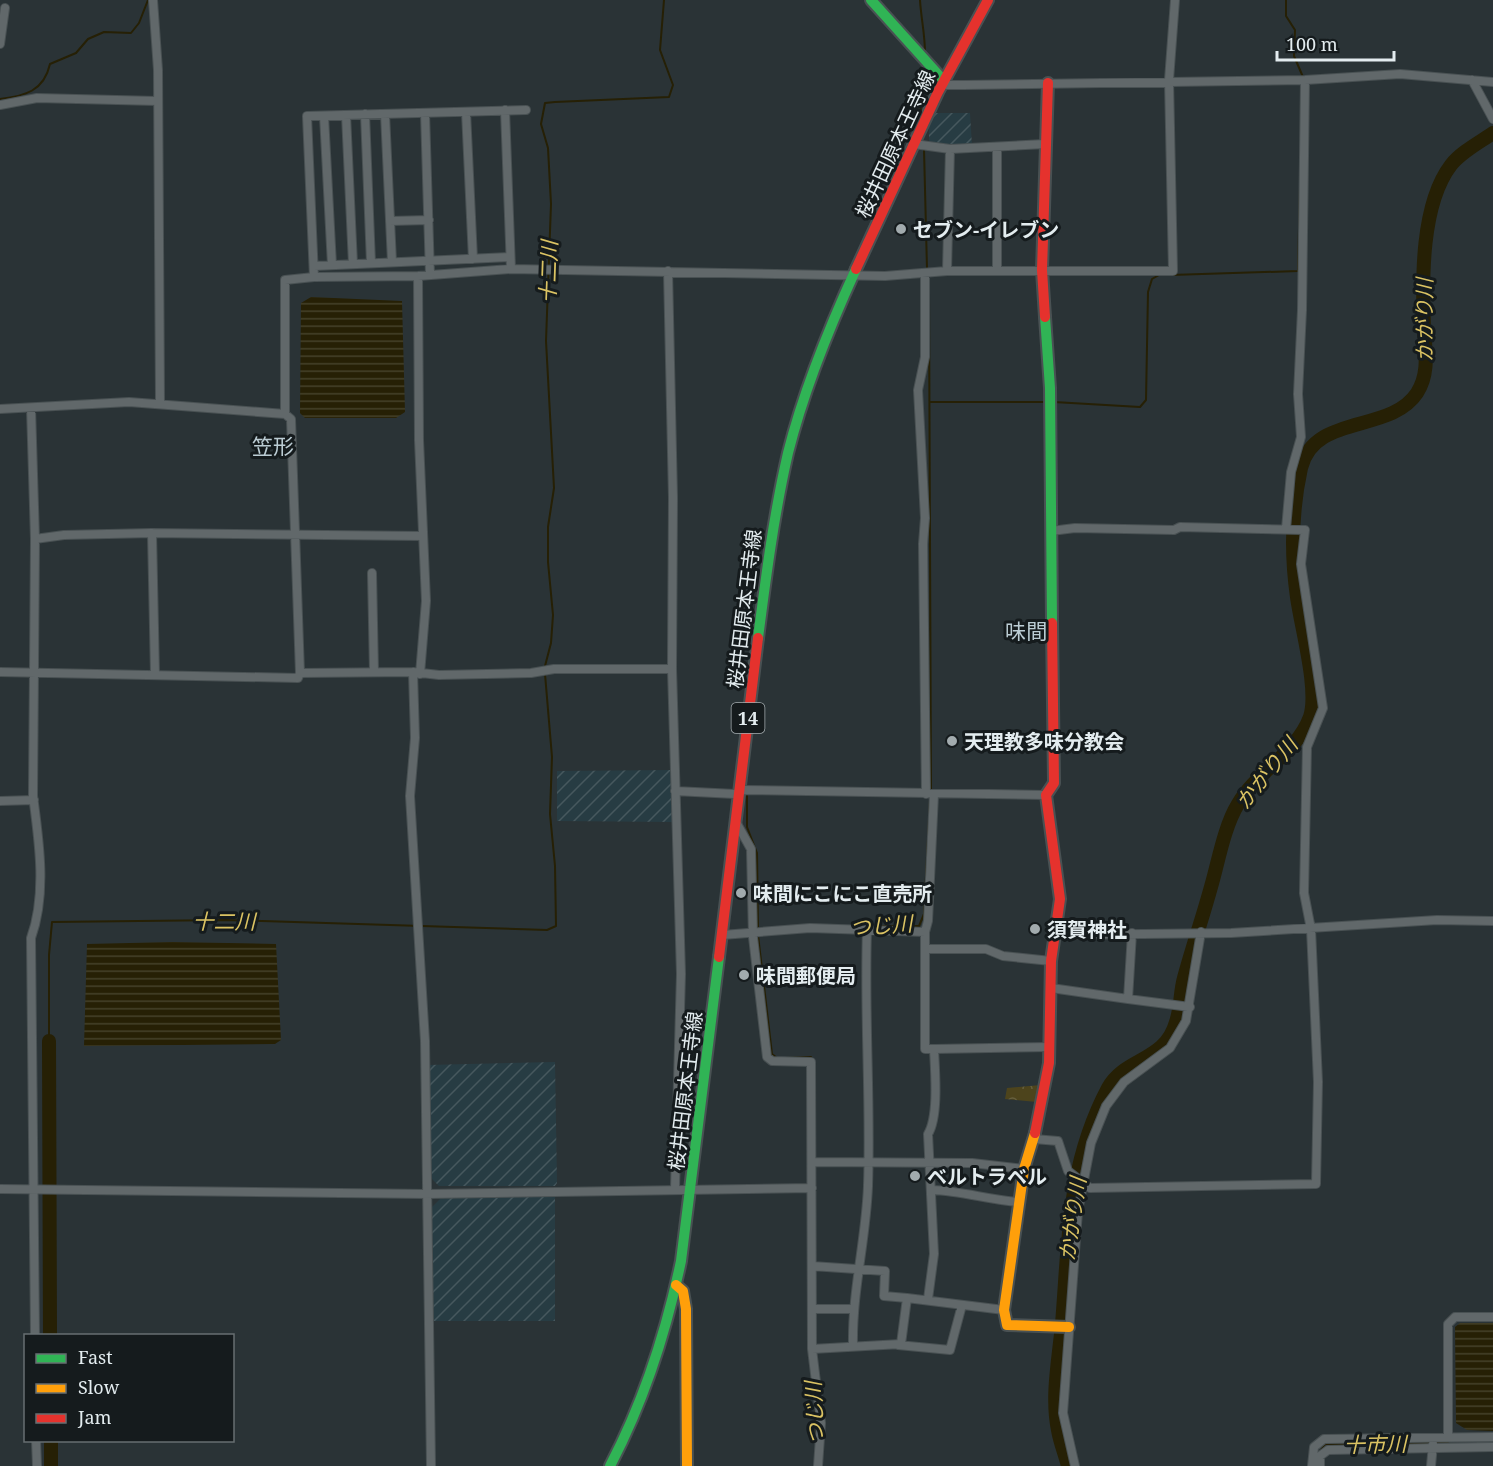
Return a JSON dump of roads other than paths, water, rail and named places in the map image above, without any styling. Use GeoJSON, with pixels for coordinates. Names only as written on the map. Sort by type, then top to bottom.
{"type":"FeatureCollection","features":[{"type":"Feature","properties":{"kind":"street"},"geometry":{"type":"LineString","coordinates":[[153,0],[157,101],[160,403]]}},
{"type":"Feature","properties":{"kind":"street"},"geometry":{"type":"LineString","coordinates":[[871,0],[947,85],[1170,80],[1305,80],[1400,74],[1493,82]]}},
{"type":"Feature","properties":{"kind":"street","name":"桜井田原本王寺線"},"geometry":{"type":"LineString","coordinates":[[610,1466],[636,1413],[653,1370],[676,1285],[691,1189],[767,566],[783,478],[808,386],[853,275],[921,146],[944,81],[988,0]]}},
{"type":"Feature","properties":{"kind":"street"},"geometry":{"type":"LineString","coordinates":[[285,414],[285,280],[314,277],[418,276],[511,269],[853,275],[947,271],[1173,271],[1170,80],[1175,0]]}},
{"type":"Feature","properties":{"kind":"street"},"geometry":{"type":"LineString","coordinates":[[0,44],[5,8]]}},
{"type":"Feature","properties":{"kind":"street"},"geometry":{"type":"LineString","coordinates":[[1286,529],[1291,472],[1300,437],[1298,394],[1302,310],[1305,80]]}},
{"type":"Feature","properties":{"kind":"street"},"geometry":{"type":"LineString","coordinates":[[1472,80],[1493,119]]}},
{"type":"Feature","properties":{"kind":"street"},"geometry":{"type":"LineString","coordinates":[[1048,83],[1042,270],[1050,388],[1054,783],[1046,795],[1060,899],[1051,961],[1050,1047],[1034,1139],[1024,1169],[1018,1202],[1004,1310],[1007,1325],[1069,1327]]}},
{"type":"Feature","properties":{"kind":"street"},"geometry":{"type":"LineString","coordinates":[[0,105],[36,98],[157,101]]}},
{"type":"Feature","properties":{"kind":"street"},"geometry":{"type":"LineString","coordinates":[[505,110],[511,269]]}},
{"type":"Feature","properties":{"kind":"street"},"geometry":{"type":"LineString","coordinates":[[314,277],[307,116],[526,110]]}},
{"type":"Feature","properties":{"kind":"street"},"geometry":{"type":"LineString","coordinates":[[425,112],[430,275]]}},
{"type":"Feature","properties":{"kind":"street"},"geometry":{"type":"LineString","coordinates":[[466,112],[473,259]]}},
{"type":"Feature","properties":{"kind":"street"},"geometry":{"type":"LineString","coordinates":[[364,114],[371,263]]}},
{"type":"Feature","properties":{"kind":"street"},"geometry":{"type":"LineString","coordinates":[[385,114],[392,262]]}},
{"type":"Feature","properties":{"kind":"street"},"geometry":{"type":"LineString","coordinates":[[346,115],[353,264]]}},
{"type":"Feature","properties":{"kind":"street"},"geometry":{"type":"LineString","coordinates":[[324,116],[332,265]]}},
{"type":"Feature","properties":{"kind":"street"},"geometry":{"type":"LineString","coordinates":[[921,146],[950,149],[1045,144]]}},
{"type":"Feature","properties":{"kind":"street"},"geometry":{"type":"LineString","coordinates":[[997,147],[997,271]]}},
{"type":"Feature","properties":{"kind":"street"},"geometry":{"type":"LineString","coordinates":[[947,271],[950,149]]}},
{"type":"Feature","properties":{"kind":"street"},"geometry":{"type":"LineString","coordinates":[[390,221],[429,220]]}},
{"type":"Feature","properties":{"kind":"street"},"geometry":{"type":"LineString","coordinates":[[314,266],[510,257]]}},
{"type":"Feature","properties":{"kind":"street"},"geometry":{"type":"LineString","coordinates":[[668,271],[673,498],[672,669],[681,985],[675,1189]]}},
{"type":"Feature","properties":{"kind":"street"},"geometry":{"type":"LineString","coordinates":[[925,273],[925,357],[918,390],[926,518],[923,543],[930,794],[928,921],[925,932],[925,1049],[1050,1047]]}},
{"type":"Feature","properties":{"kind":"street"},"geometry":{"type":"LineString","coordinates":[[418,276],[422,536],[426,601],[423,662],[416,673],[415,738],[410,796],[425,1041],[431,1466]]}},
{"type":"Feature","properties":{"kind":"street"},"geometry":{"type":"LineString","coordinates":[[0,409],[129,402],[160,403],[285,414],[291,419],[300,673],[298,678],[0,672]]}},
{"type":"Feature","properties":{"kind":"street"},"geometry":{"type":"LineString","coordinates":[[32,408],[35,539],[34,800],[39,838],[38,920],[32,938],[35,1334]]}},
{"type":"Feature","properties":{"kind":"street"},"geometry":{"type":"LineString","coordinates":[[1034,1139],[1058,1142],[1068,1172],[1083,1184],[1104,1189],[1316,1184],[1318,1082],[1311,930],[1304,893],[1307,747],[1323,708],[1301,564],[1305,530],[1237,526],[1180,527],[1174,530],[1075,528],[1051,531]]}},
{"type":"Feature","properties":{"kind":"street"},"geometry":{"type":"LineString","coordinates":[[35,539],[64,535],[152,532],[422,536]]}},
{"type":"Feature","properties":{"kind":"street"},"geometry":{"type":"LineString","coordinates":[[152,532],[155,675]]}},
{"type":"Feature","properties":{"kind":"street"},"geometry":{"type":"LineString","coordinates":[[372,573],[374,672]]}},
{"type":"Feature","properties":{"kind":"street"},"geometry":{"type":"LineString","coordinates":[[300,673],[531,673],[554,669],[672,669]]}},
{"type":"Feature","properties":{"kind":"street"},"geometry":{"type":"LineString","coordinates":[[675,791],[735,794],[739,792],[1046,795]]}},
{"type":"Feature","properties":{"kind":"street"},"geometry":{"type":"LineString","coordinates":[[0,801],[34,800]]}},
{"type":"Feature","properties":{"kind":"street"},"geometry":{"type":"LineString","coordinates":[[736,822],[751,849],[753,933],[767,1057],[772,1061],[811,1062],[812,1349],[821,1423],[818,1466]]}},
{"type":"Feature","properties":{"kind":"street"},"geometry":{"type":"LineString","coordinates":[[1056,935],[1311,930],[1437,920],[1493,921]]}},
{"type":"Feature","properties":{"kind":"street"},"geometry":{"type":"LineString","coordinates":[[722,935],[810,928],[925,932]]}},
{"type":"Feature","properties":{"kind":"street"},"geometry":{"type":"LineString","coordinates":[[854,1345],[852,1308],[867,1222],[869,1161],[870,1056],[866,980],[867,930]]}},
{"type":"Feature","properties":{"kind":"street"},"geometry":{"type":"LineString","coordinates":[[1074,1466],[1063,1413],[1078,1211],[1091,1143],[1106,1106],[1124,1082],[1170,1048],[1186,1021],[1201,932]]}},
{"type":"Feature","properties":{"kind":"street"},"geometry":{"type":"LineString","coordinates":[[1128,999],[1132,933]]}},
{"type":"Feature","properties":{"kind":"street"},"geometry":{"type":"LineString","coordinates":[[926,949],[986,950],[1003,956],[1051,961]]}},
{"type":"Feature","properties":{"kind":"street"},"geometry":{"type":"LineString","coordinates":[[1051,988],[1190,1007]]}},
{"type":"Feature","properties":{"kind":"street"},"geometry":{"type":"LineString","coordinates":[[928,1299],[934,1254],[928,1134],[933,1126],[934,1049]]}},
{"type":"Feature","properties":{"kind":"street"},"geometry":{"type":"LineString","coordinates":[[813,1162],[972,1163],[1024,1169]]}},
{"type":"Feature","properties":{"kind":"street"},"geometry":{"type":"LineString","coordinates":[[0,1189],[427,1194],[812,1188]]}},
{"type":"Feature","properties":{"kind":"street"},"geometry":{"type":"LineString","coordinates":[[932,1190],[964,1191],[989,1200],[1018,1202]]}},
{"type":"Feature","properties":{"kind":"street"},"geometry":{"type":"LineString","coordinates":[[812,1266],[885,1271],[884,1296],[928,1299],[1004,1310]]}},
{"type":"Feature","properties":{"kind":"street"},"geometry":{"type":"LineString","coordinates":[[676,1285],[683,1291],[686,1309],[687,1466]]}},
{"type":"Feature","properties":{"kind":"street"},"geometry":{"type":"LineString","coordinates":[[895,1345],[901,1344],[907,1298]]}},
{"type":"Feature","properties":{"kind":"street"},"geometry":{"type":"LineString","coordinates":[[812,1349],[854,1345],[895,1345],[950,1350],[962,1305]]}},
{"type":"Feature","properties":{"kind":"street"},"geometry":{"type":"LineString","coordinates":[[812,1309],[852,1308]]}},
{"type":"Feature","properties":{"kind":"street"},"geometry":{"type":"LineString","coordinates":[[1448,1437],[1448,1324],[1455,1317],[1493,1317]]}},
{"type":"Feature","properties":{"kind":"street"},"geometry":{"type":"LineString","coordinates":[[1320,1466],[1320,1456],[1328,1450],[1433,1444],[1448,1437],[1493,1437]]}},
{"type":"Feature","properties":{"kind":"street"},"geometry":{"type":"LineString","coordinates":[[1312,1466],[1314,1447],[1324,1439],[1493,1447]]}},
{"type":"Feature","properties":{"kind":"street"},"geometry":{"type":"LineString","coordinates":[[36,1442],[37,1466]]}},
{"type":"Feature","properties":{"kind":"street"},"geometry":{"type":"LineString","coordinates":[[1431,1466],[1433,1444]]}},
{"type":"Feature","properties":{"kind":"waterway"},"geometry":{"type":"LineString","coordinates":[[0,99],[25,94],[38,86],[50,64],[76,53],[88,39],[104,32],[131,33],[139,23],[148,0]]}},
{"type":"Feature","properties":{"kind":"waterway","name":"十二川"},"geometry":{"type":"LineString","coordinates":[[545,666],[551,643],[553,615],[548,562],[548,527],[554,488],[546,341],[551,204],[548,148],[541,124],[545,103],[669,97],[673,85],[660,50],[664,0]]}},
{"type":"Feature","properties":{"kind":"waterway"},"geometry":{"type":"LineString","coordinates":[[920,0],[925,53]]}},
{"type":"Feature","properties":{"kind":"waterway"},"geometry":{"type":"LineString","coordinates":[[1286,0],[1286,16],[1295,30],[1294,56],[1303,77]]}},
{"type":"Feature","properties":{"kind":"waterway"},"geometry":{"type":"LineString","coordinates":[[921,116],[919,76],[925,71],[925,65]]}},
{"type":"Feature","properties":{"kind":"waterway","name":"かがり川"},"geometry":{"type":"LineString","coordinates":[[1068,1466],[1058,1430],[1055,1390],[1072,1203],[1084,1146],[1108,1088],[1115,1078],[1154,1052],[1171,1035],[1178,1017],[1184,978],[1231,819],[1246,793],[1296,741],[1310,717],[1311,675],[1297,597],[1294,565],[1294,516],[1301,468],[1309,451],[1321,439],[1336,431],[1389,414],[1405,406],[1417,393],[1425,369],[1424,265],[1434,200],[1441,181],[1455,160],[1493,133]]}},
{"type":"Feature","properties":{"kind":"waterway"},"geometry":{"type":"LineString","coordinates":[[924,149],[927,269]]}},
{"type":"Feature","properties":{"kind":"waterway"},"geometry":{"type":"LineString","coordinates":[[1171,275],[1298,271],[1300,187]]}},
{"type":"Feature","properties":{"kind":"waterway"},"geometry":{"type":"LineString","coordinates":[[1054,402],[1140,407],[1146,400],[1148,292],[1152,279],[1159,275]]}},
{"type":"Feature","properties":{"kind":"waterway","name":"つじ川"},"geometry":{"type":"LineString","coordinates":[[929,293],[931,791]]}},
{"type":"Feature","properties":{"kind":"waterway"},"geometry":{"type":"LineString","coordinates":[[931,402],[1045,402]]}},
{"type":"Feature","properties":{"kind":"waterway","name":"十二川"},"geometry":{"type":"LineString","coordinates":[[49,1041],[49,955],[52,922],[226,920],[547,930],[556,926],[555,866],[550,814],[552,757],[545,674]]}},
{"type":"Feature","properties":{"kind":"waterway"},"geometry":{"type":"LineString","coordinates":[[747,796],[747,827],[757,853],[758,929]]}},
{"type":"Feature","properties":{"kind":"waterway","name":"つじ川"},"geometry":{"type":"LineString","coordinates":[[861,926],[919,926],[924,914],[930,800]]}},
{"type":"Feature","properties":{"kind":"waterway","name":"つじ川"},"geometry":{"type":"LineString","coordinates":[[758,928],[768,928]]}},
{"type":"Feature","properties":{"kind":"waterway","name":"つじ川"},"geometry":{"type":"LineString","coordinates":[[758,935],[772,1054],[777,1058]]}},
{"type":"Feature","properties":{"kind":"waterway","name":"十二川"},"geometry":{"type":"LineString","coordinates":[[49,1041],[50,1334]]}},
{"type":"Feature","properties":{"kind":"waterway","name":"つじ川"},"geometry":{"type":"LineString","coordinates":[[785,1058],[811,1057],[815,1065],[815,1126]]}},
{"type":"Feature","properties":{"kind":"waterway","name":"つじ川"},"geometry":{"type":"LineString","coordinates":[[808,1204],[808,1327]]}},
{"type":"Feature","properties":{"kind":"waterway","name":"つじ川"},"geometry":{"type":"LineString","coordinates":[[815,1408],[816,1435]]}},
{"type":"Feature","properties":{"kind":"waterway","name":"十二川"},"geometry":{"type":"LineString","coordinates":[[51,1442],[51,1466]]}},
{"type":"Feature","properties":{"kind":"waterway","name":"十市川"},"geometry":{"type":"LineString","coordinates":[[1320,1452],[1325,1444],[1430,1443]]}},
{"type":"Feature","properties":{"kind":"waterway","name":"十市川"},"geometry":{"type":"LineString","coordinates":[[1436,1443],[1448,1443]]}},
{"type":"Feature","properties":{"kind":"place","name":"セブン-イレブン"},"geometry":{"type":"Point","coordinates":[901,229]}},
{"type":"Feature","properties":{"kind":"place","name":"天理教多味分教会"},"geometry":{"type":"Point","coordinates":[952,741]}},
{"type":"Feature","properties":{"kind":"place","name":"味間にこにこ直売所"},"geometry":{"type":"Point","coordinates":[741,893]}},
{"type":"Feature","properties":{"kind":"place","name":"須賀神社"},"geometry":{"type":"Point","coordinates":[1035,929]}},
{"type":"Feature","properties":{"kind":"place","name":"味間郵便局"},"geometry":{"type":"Point","coordinates":[744,975]}},
{"type":"Feature","properties":{"kind":"place","name":"ベルトラベル"},"geometry":{"type":"Point","coordinates":[915,1176]}},
{"type":"Feature","properties":{"kind":"district","name":"笠形"},"geometry":{"type":"Point","coordinates":[273,446]}},
{"type":"Feature","properties":{"kind":"district","name":"味間"},"geometry":{"type":"Point","coordinates":[1026,631]}}]}
